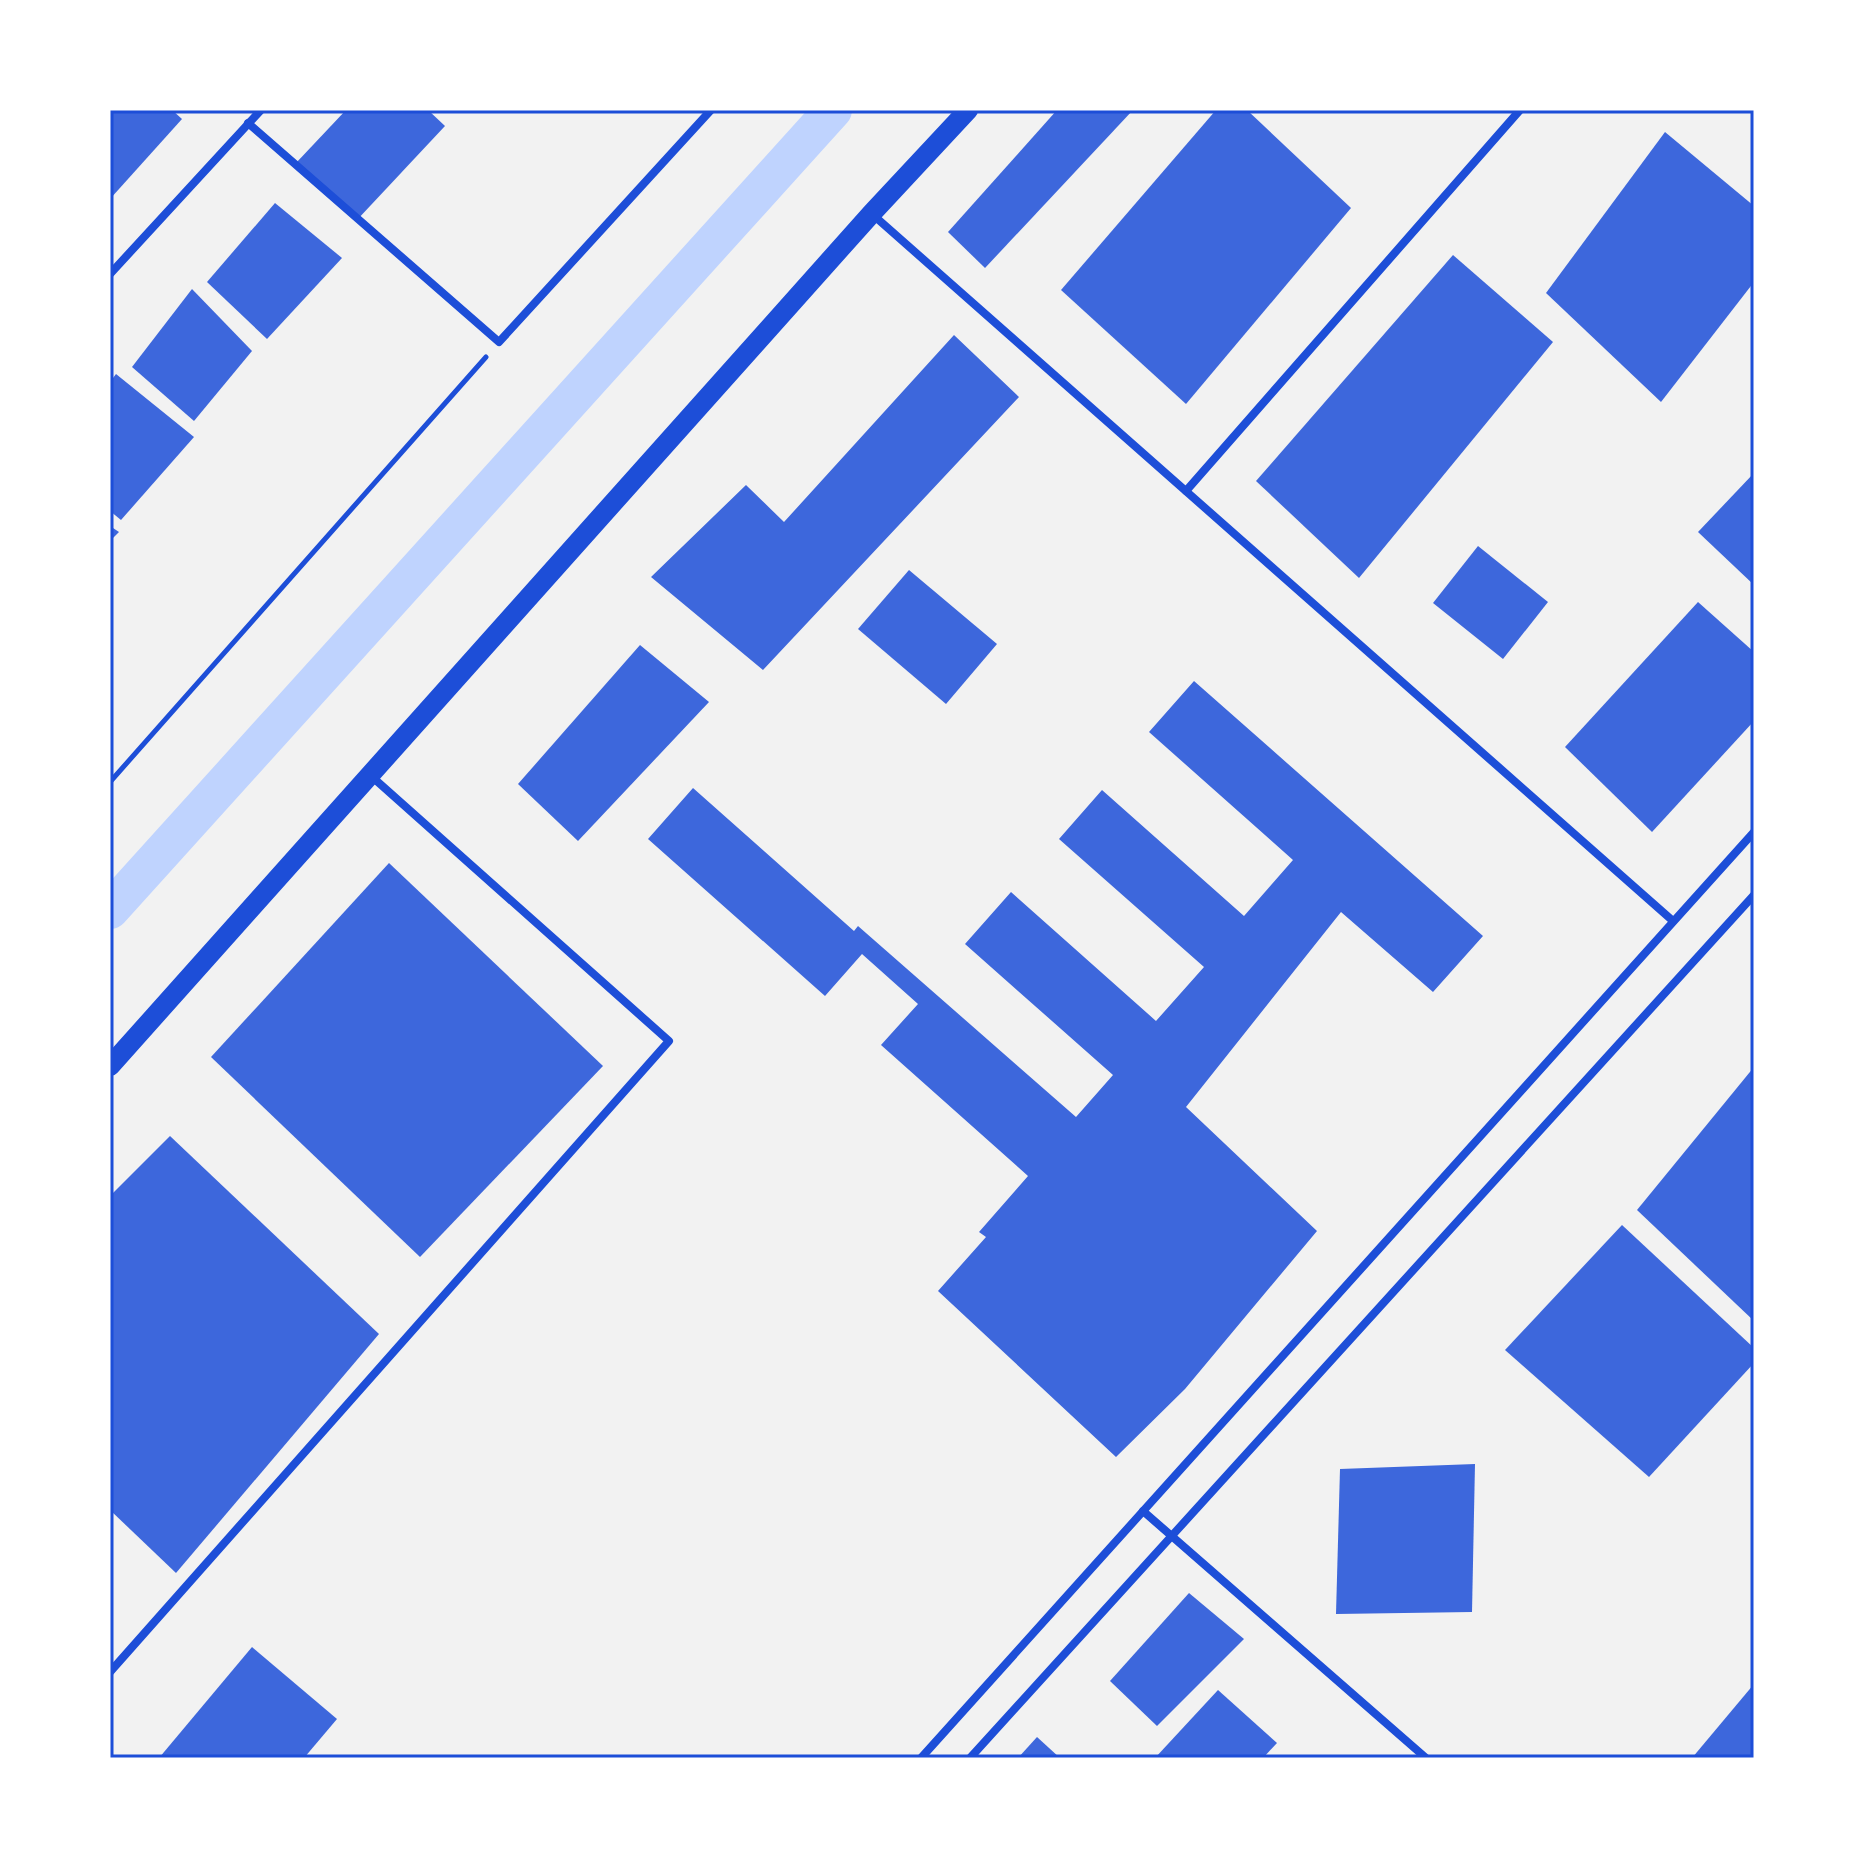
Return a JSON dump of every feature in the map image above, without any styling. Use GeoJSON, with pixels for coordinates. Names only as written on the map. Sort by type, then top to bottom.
{"type":"FeatureCollection","features":[{"type":"Feature","properties":{"kind":"main road"},"geometry":{"type":"LineString","coordinates":[[110,1066],[872,213],[968,110]]}},
{"type":"Feature","properties":{"kind":"street"},"geometry":{"type":"LineString","coordinates":[[110,274],[261,110]]}},
{"type":"Feature","properties":{"kind":"street"},"geometry":{"type":"LineString","coordinates":[[248,123],[499,342],[711,110]]}},
{"type":"Feature","properties":{"kind":"street"},"geometry":{"type":"LineString","coordinates":[[1186,491],[1520,110]]}},
{"type":"Feature","properties":{"kind":"street"},"geometry":{"type":"LineString","coordinates":[[872,213],[1673,921]]}},
{"type":"Feature","properties":{"kind":"street"},"geometry":{"type":"LineString","coordinates":[[110,1672],[669,1041],[370,775]]}},
{"type":"Feature","properties":{"kind":"street"},"geometry":{"type":"LineString","coordinates":[[921,1758],[1754,832]]}},
{"type":"Feature","properties":{"kind":"street"},"geometry":{"type":"LineString","coordinates":[[970,1758],[1754,895]]}},
{"type":"Feature","properties":{"kind":"street"},"geometry":{"type":"LineString","coordinates":[[1143,1511],[1426,1758]]}},
{"type":"Feature","properties":{"kind":"path"},"geometry":{"type":"LineString","coordinates":[[110,782],[499,342]]}},
{"type":"Feature","properties":{"kind":"building"},"geometry":{"type":"Polygon","coordinates":[[[110,110],[172,110],[182,119],[110,199],[110,110]]]}},
{"type":"Feature","properties":{"kind":"building"},"geometry":{"type":"Polygon","coordinates":[[[346,110],[428,110],[445,126],[356,221],[296,163],[346,110]]]}},
{"type":"Feature","properties":{"kind":"building"},"geometry":{"type":"Polygon","coordinates":[[[1057,110],[1133,110],[985,268],[948,232],[1057,110]]]}},
{"type":"Feature","properties":{"kind":"building"},"geometry":{"type":"Polygon","coordinates":[[[1216,110],[1247,110],[1351,208],[1186,404],[1061,290],[1216,110]]]}},
{"type":"Feature","properties":{"kind":"building"},"geometry":{"type":"Polygon","coordinates":[[[1665,132],[1754,206],[1754,282],[1661,402],[1546,293],[1665,132]]]}},
{"type":"Feature","properties":{"kind":"building"},"geometry":{"type":"Polygon","coordinates":[[[275,203],[342,258],[267,339],[207,282],[275,203]]]}},
{"type":"Feature","properties":{"kind":"building"},"geometry":{"type":"Polygon","coordinates":[[[1453,255],[1553,342],[1359,578],[1256,481],[1453,255]]]}},
{"type":"Feature","properties":{"kind":"building"},"geometry":{"type":"Polygon","coordinates":[[[192,289],[252,351],[194,421],[132,367],[192,289]]]}},
{"type":"Feature","properties":{"kind":"building"},"geometry":{"type":"Polygon","coordinates":[[[954,335],[1019,397],[763,670],[651,577],[746,485],[784,522],[954,335]]]}},
{"type":"Feature","properties":{"kind":"building"},"geometry":{"type":"Polygon","coordinates":[[[116,374],[194,437],[121,520],[110,511],[110,382],[116,374]]]}},
{"type":"Feature","properties":{"kind":"building"},"geometry":{"type":"Polygon","coordinates":[[[1754,473],[1754,585],[1698,532],[1754,473]]]}},
{"type":"Feature","properties":{"kind":"building"},"geometry":{"type":"Polygon","coordinates":[[[110,526],[119,532],[110,541],[110,526]]]}},
{"type":"Feature","properties":{"kind":"building"},"geometry":{"type":"Polygon","coordinates":[[[1478,546],[1548,602],[1503,659],[1433,603],[1478,546]]]}},
{"type":"Feature","properties":{"kind":"building"},"geometry":{"type":"Polygon","coordinates":[[[909,570],[997,644],[946,704],[858,629],[909,570]]]}},
{"type":"Feature","properties":{"kind":"building"},"geometry":{"type":"Polygon","coordinates":[[[1698,602],[1754,652],[1754,721],[1652,832],[1565,747],[1698,602]]]}},
{"type":"Feature","properties":{"kind":"building"},"geometry":{"type":"Polygon","coordinates":[[[640,645],[709,702],[578,841],[518,784],[640,645]]]}},
{"type":"Feature","properties":{"kind":"building"},"geometry":{"type":"Polygon","coordinates":[[[1194,681],[1483,936],[1433,992],[1341,912],[1186,1107],[1317,1231],[1185,1389],[1116,1457],[938,1291],[986,1237],[979,1232],[1028,1176],[881,1045],[918,1004],[862,954],[825,996],[648,839],[693,788],[854,931],[858,926],[1076,1117],[1113,1075],[965,944],[1011,892],[1156,1021],[1204,967],[1059,839],[1102,790],[1244,916],[1293,860],[1149,732],[1194,681]]]}},
{"type":"Feature","properties":{"kind":"building"},"geometry":{"type":"Polygon","coordinates":[[[389,863],[603,1066],[420,1257],[211,1057],[389,863]]]}},
{"type":"Feature","properties":{"kind":"building"},"geometry":{"type":"Polygon","coordinates":[[[1754,1067],[1754,1321],[1637,1210],[1754,1067]]]}},
{"type":"Feature","properties":{"kind":"building"},"geometry":{"type":"Polygon","coordinates":[[[170,1136],[379,1334],[176,1573],[110,1510],[110,1196],[170,1136]]]}},
{"type":"Feature","properties":{"kind":"building"},"geometry":{"type":"Polygon","coordinates":[[[1622,1225],[1754,1348],[1754,1363],[1649,1477],[1505,1350],[1622,1225]]]}},
{"type":"Feature","properties":{"kind":"building"},"geometry":{"type":"Polygon","coordinates":[[[1475,1464],[1472,1612],[1336,1614],[1340,1469],[1475,1464]]]}},
{"type":"Feature","properties":{"kind":"building"},"geometry":{"type":"Polygon","coordinates":[[[1189,1593],[1244,1639],[1157,1726],[1110,1681],[1189,1593]]]}},
{"type":"Feature","properties":{"kind":"building"},"geometry":{"type":"Polygon","coordinates":[[[252,1647],[337,1719],[304,1758],[159,1758],[252,1647]]]}},
{"type":"Feature","properties":{"kind":"building"},"geometry":{"type":"Polygon","coordinates":[[[1754,1684],[1754,1758],[1692,1758],[1754,1684]]]}},
{"type":"Feature","properties":{"kind":"building"},"geometry":{"type":"Polygon","coordinates":[[[1218,1690],[1277,1743],[1263,1758],[1155,1758],[1218,1690]]]}},
{"type":"Feature","properties":{"kind":"building"},"geometry":{"type":"Polygon","coordinates":[[[1037,1737],[1060,1758],[1018,1758],[1037,1737]]]}},
{"type":"Feature","properties":{"kind":"waterway"},"geometry":{"type":"LineString","coordinates":[[110,910],[833,110]]}}]}
